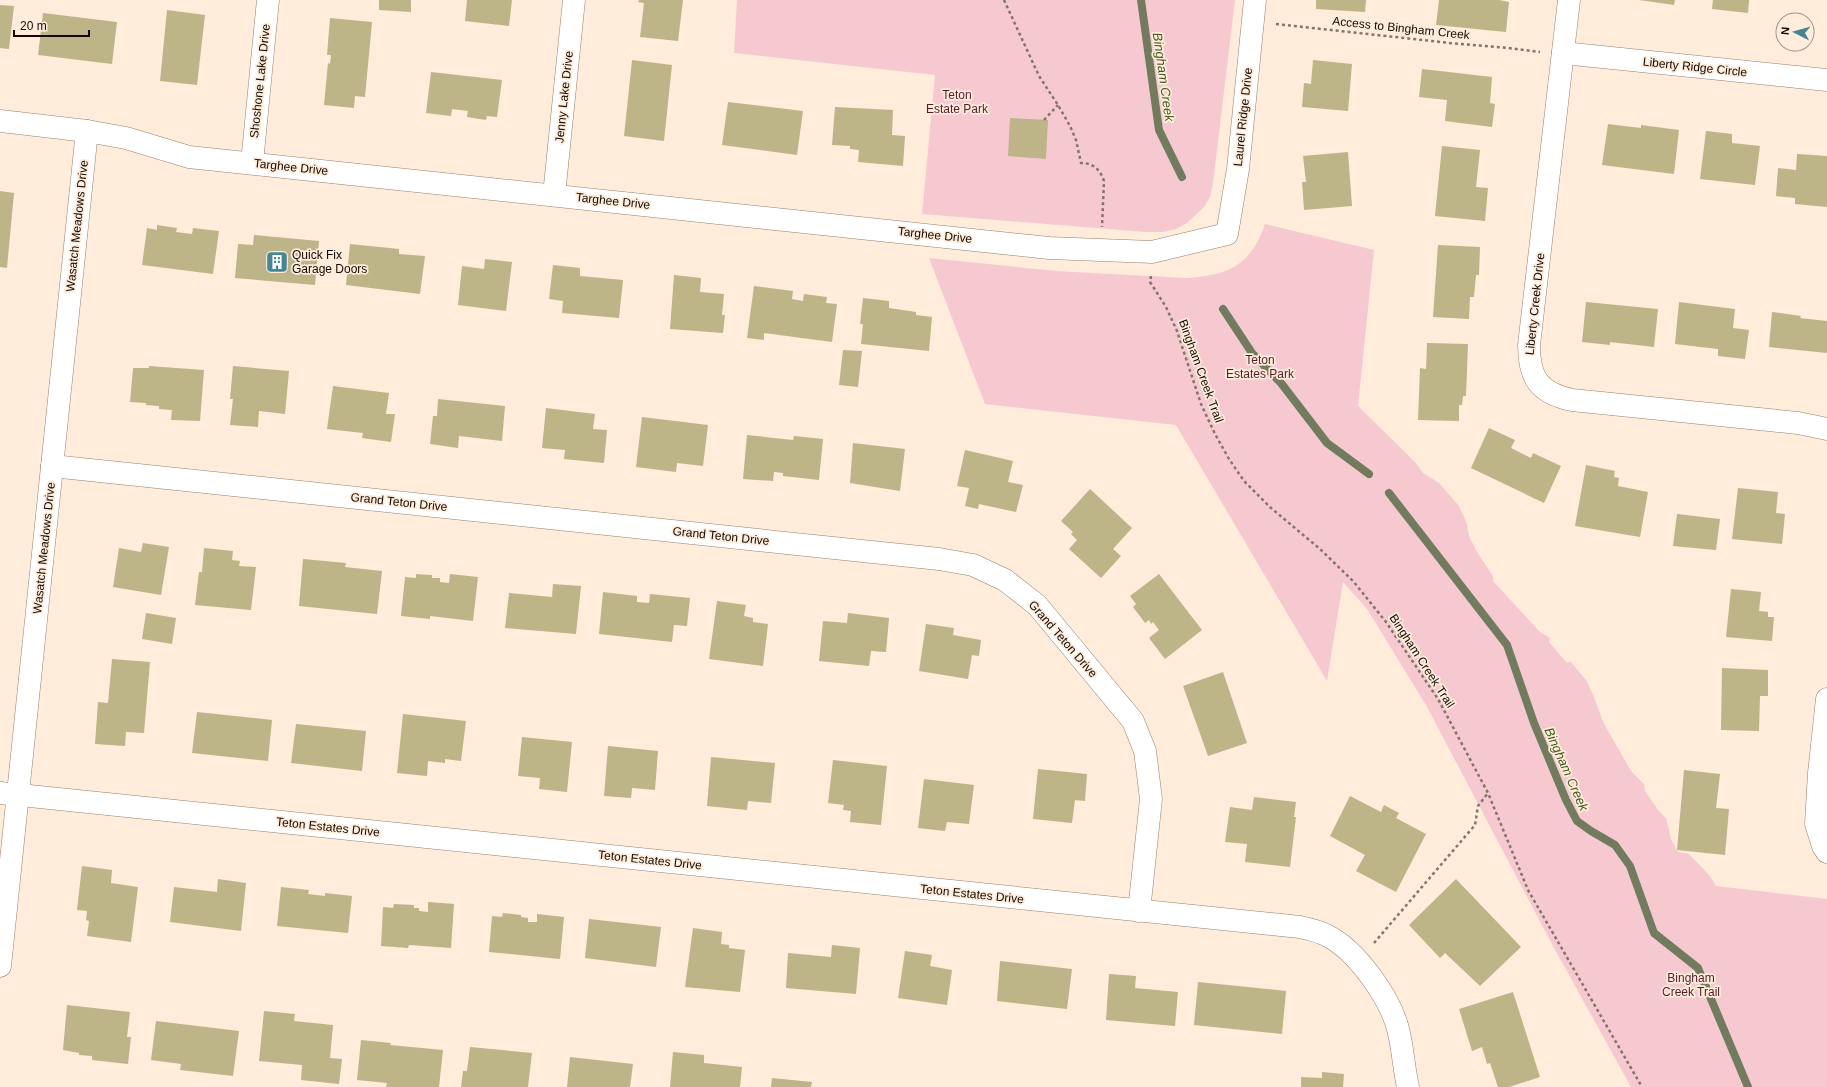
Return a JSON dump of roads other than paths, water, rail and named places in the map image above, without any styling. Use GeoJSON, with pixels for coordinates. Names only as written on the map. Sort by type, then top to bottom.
{"type":"FeatureCollection","features":[{"type":"Feature","properties":{"kind":"street","name":"Shoshone Lake Drive"},"geometry":{"type":"LineString","coordinates":[[252,163],[268,0]]}},
{"type":"Feature","properties":{"kind":"street","name":"Jenny Lake Drive"},"geometry":{"type":"LineString","coordinates":[[554,195],[574,0]]}},
{"type":"Feature","properties":{"kind":"street","name":"Laurel Ridge Drive"},"geometry":{"type":"LineString","coordinates":[[1227,234],[1238,169],[1255,0]]}},
{"type":"Feature","properties":{"kind":"street","name":"Liberty Creek Drive"},"geometry":{"type":"LineString","coordinates":[[1569,0],[1555,53],[1528,345],[1531,372],[1538,383],[1552,394],[1572,400],[1798,423],[1827,429]]}},
{"type":"Feature","properties":{"kind":"street","name":"Liberty Ridge Circle"},"geometry":{"type":"LineString","coordinates":[[1555,53],[1827,80]]}},
{"type":"Feature","properties":{"kind":"street","name":"Targhee Drive"},"geometry":{"type":"LineString","coordinates":[[0,121],[87,131],[126,138],[190,157],[1057,248],[1152,252],[1227,234]]}},
{"type":"Feature","properties":{"kind":"street","name":"Wasatch Meadows Drive"},"geometry":{"type":"LineString","coordinates":[[0,966],[9,794],[52,466],[87,131]]}},
{"type":"Feature","properties":{"kind":"street","name":"Grand Teton Drive"},"geometry":{"type":"LineString","coordinates":[[52,466],[939,559],[974,565],[1005,580],[1037,605],[1133,721],[1145,751],[1151,799],[1139,911]]}},
{"type":"Feature","properties":{"kind":"street"},"geometry":{"type":"LineString","coordinates":[[1827,699],[1819,773],[1816,824],[1823,846],[1827,852]]}},
{"type":"Feature","properties":{"kind":"street","name":"Teton Estates Drive"},"geometry":{"type":"LineString","coordinates":[[9,794],[1300,927],[1326,935],[1339,943],[1358,961],[1386,998],[1394,1016],[1399,1033],[1408,1087]]}},
{"type":"Feature","properties":{"kind":"waterway","name":"Bingham Creek"},"geometry":{"type":"LineString","coordinates":[[1141,0],[1159,130],[1182,177]]}},
{"type":"Feature","properties":{"kind":"waterway","name":"Bingham Creek"},"geometry":{"type":"LineString","coordinates":[[1223,309],[1252,353],[1281,383],[1327,443],[1369,474]]}},
{"type":"Feature","properties":{"kind":"waterway","name":"Bingham Creek"},"geometry":{"type":"LineString","coordinates":[[1389,493],[1507,645],[1534,723],[1566,800],[1577,821],[1615,845],[1630,866],[1654,933],[1698,968],[1748,1087]]}},
{"type":"Feature","properties":{"kind":"place","name":"Quick Fix Garage Doors"},"geometry":{"type":"Point","coordinates":[277,262]}},
{"type":"Feature","properties":{"kind":"park label","name":"Teton Estate Park"},"geometry":{"type":"Point","coordinates":[957,102]}},
{"type":"Feature","properties":{"kind":"park label","name":"Teton Estates Park"},"geometry":{"type":"Point","coordinates":[1260,367]}},
{"type":"Feature","properties":{"kind":"park label","name":"Bingham Creek Trail"},"geometry":{"type":"Point","coordinates":[1691,985]}}]}
